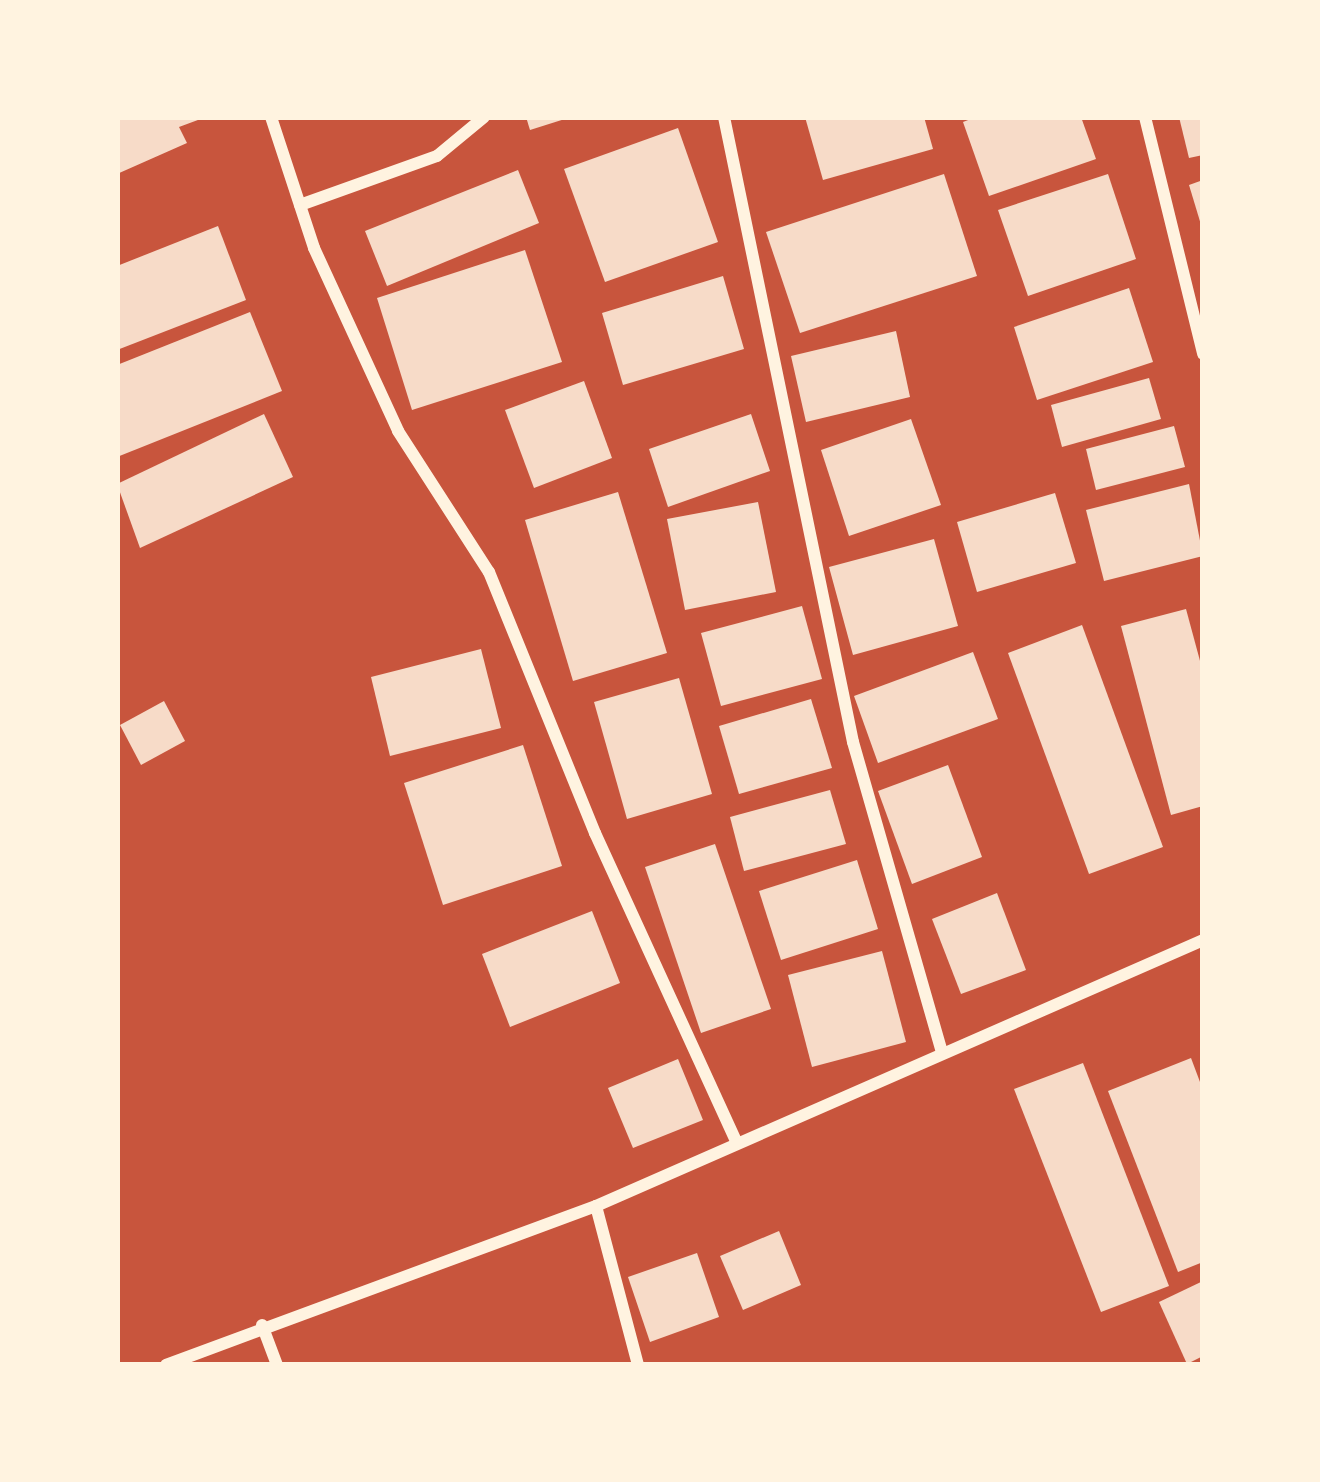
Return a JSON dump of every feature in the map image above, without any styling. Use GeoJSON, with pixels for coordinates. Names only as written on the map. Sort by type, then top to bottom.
{"type":"FeatureCollection","features":[{"type":"Feature","properties":{"kind":"street"},"geometry":{"type":"LineString","coordinates":[[271,117],[300,205],[398,431],[489,572],[595,833],[735,1139]]}},
{"type":"Feature","properties":{"kind":"street"},"geometry":{"type":"LineString","coordinates":[[300,205],[437,157],[484,117]]}},
{"type":"Feature","properties":{"kind":"street"},"geometry":{"type":"LineString","coordinates":[[724,117],[854,742],[942,1052]]}},
{"type":"Feature","properties":{"kind":"street"},"geometry":{"type":"LineString","coordinates":[[1145,117],[1203,354]]}},
{"type":"Feature","properties":{"kind":"street"},"geometry":{"type":"LineString","coordinates":[[166,1365],[262,1325],[596,1206],[735,1139],[1203,940]]}},
{"type":"Feature","properties":{"kind":"street"},"geometry":{"type":"LineString","coordinates":[[596,1206],[638,1365]]}},
{"type":"Feature","properties":{"kind":"street"},"geometry":{"type":"LineString","coordinates":[[262,1325],[277,1365]]}},
{"type":"Feature","properties":{"kind":"building"},"geometry":{"type":"Polygon","coordinates":[[[117,117],[206,117],[179,127],[187,143],[117,174],[117,117]]]}},
{"type":"Feature","properties":{"kind":"building"},"geometry":{"type":"Polygon","coordinates":[[[526,117],[568,117],[568,118],[530,130],[526,117]]]}},
{"type":"Feature","properties":{"kind":"building"},"geometry":{"type":"Polygon","coordinates":[[[805,117],[924,117],[933,149],[823,180],[805,117]]]}},
{"type":"Feature","properties":{"kind":"building"},"geometry":{"type":"Polygon","coordinates":[[[976,117],[1081,117],[1096,159],[989,196],[963,122],[976,117]]]}},
{"type":"Feature","properties":{"kind":"building"},"geometry":{"type":"Polygon","coordinates":[[[1179,117],[1203,117],[1203,155],[1189,158],[1179,117]]]}},
{"type":"Feature","properties":{"kind":"building"},"geometry":{"type":"Polygon","coordinates":[[[678,128],[718,242],[605,282],[564,169],[678,128]]]}},
{"type":"Feature","properties":{"kind":"building"},"geometry":{"type":"Polygon","coordinates":[[[518,170],[539,223],[387,286],[365,231],[518,170]]]}},
{"type":"Feature","properties":{"kind":"building"},"geometry":{"type":"Polygon","coordinates":[[[944,174],[977,276],[800,333],[766,232],[944,174]]]}},
{"type":"Feature","properties":{"kind":"building"},"geometry":{"type":"Polygon","coordinates":[[[1108,174],[1136,259],[1028,296],[998,210],[1108,174]]]}},
{"type":"Feature","properties":{"kind":"building"},"geometry":{"type":"Polygon","coordinates":[[[1203,180],[1203,228],[1202,228],[1189,185],[1203,180]]]}},
{"type":"Feature","properties":{"kind":"building"},"geometry":{"type":"Polygon","coordinates":[[[218,226],[246,300],[117,350],[117,266],[218,226]]]}},
{"type":"Feature","properties":{"kind":"building"},"geometry":{"type":"Polygon","coordinates":[[[525,250],[562,362],[412,410],[377,298],[525,250]]]}},
{"type":"Feature","properties":{"kind":"building"},"geometry":{"type":"Polygon","coordinates":[[[723,276],[744,349],[623,385],[602,313],[723,276]]]}},
{"type":"Feature","properties":{"kind":"building"},"geometry":{"type":"Polygon","coordinates":[[[1129,288],[1153,362],[1037,400],[1014,327],[1129,288]]]}},
{"type":"Feature","properties":{"kind":"building"},"geometry":{"type":"Polygon","coordinates":[[[250,312],[282,391],[117,457],[117,365],[250,312]]]}},
{"type":"Feature","properties":{"kind":"building"},"geometry":{"type":"Polygon","coordinates":[[[896,331],[910,397],[806,422],[791,356],[896,331]]]}},
{"type":"Feature","properties":{"kind":"building"},"geometry":{"type":"Polygon","coordinates":[[[1149,378],[1161,419],[1062,447],[1051,405],[1149,378]]]}},
{"type":"Feature","properties":{"kind":"building"},"geometry":{"type":"Polygon","coordinates":[[[584,381],[612,458],[534,488],[505,410],[584,381]]]}},
{"type":"Feature","properties":{"kind":"building"},"geometry":{"type":"Polygon","coordinates":[[[264,414],[293,477],[140,548],[117,484],[264,414]]]}},
{"type":"Feature","properties":{"kind":"building"},"geometry":{"type":"Polygon","coordinates":[[[751,414],[770,471],[668,507],[649,449],[751,414]]]}},
{"type":"Feature","properties":{"kind":"building"},"geometry":{"type":"Polygon","coordinates":[[[911,419],[941,505],[849,536],[821,450],[911,419]]]}},
{"type":"Feature","properties":{"kind":"building"},"geometry":{"type":"Polygon","coordinates":[[[1174,426],[1185,467],[1096,490],[1086,449],[1174,426]]]}},
{"type":"Feature","properties":{"kind":"building"},"geometry":{"type":"Polygon","coordinates":[[[1189,484],[1203,556],[1104,581],[1086,510],[1189,484]]]}},
{"type":"Feature","properties":{"kind":"building"},"geometry":{"type":"Polygon","coordinates":[[[618,492],[667,653],[573,681],[525,520],[618,492]]]}},
{"type":"Feature","properties":{"kind":"building"},"geometry":{"type":"Polygon","coordinates":[[[1055,493],[1076,563],[977,592],[957,522],[1055,493]]]}},
{"type":"Feature","properties":{"kind":"building"},"geometry":{"type":"Polygon","coordinates":[[[758,502],[776,592],[685,610],[667,519],[758,502]]]}},
{"type":"Feature","properties":{"kind":"building"},"geometry":{"type":"Polygon","coordinates":[[[934,539],[958,626],[853,655],[829,567],[934,539]]]}},
{"type":"Feature","properties":{"kind":"building"},"geometry":{"type":"Polygon","coordinates":[[[802,606],[822,679],[721,706],[701,633],[802,606]]]}},
{"type":"Feature","properties":{"kind":"building"},"geometry":{"type":"Polygon","coordinates":[[[1186,609],[1203,672],[1203,806],[1171,815],[1121,626],[1186,609]]]}},
{"type":"Feature","properties":{"kind":"building"},"geometry":{"type":"Polygon","coordinates":[[[1082,625],[1163,847],[1089,874],[1008,653],[1082,625]]]}},
{"type":"Feature","properties":{"kind":"building"},"geometry":{"type":"Polygon","coordinates":[[[481,649],[501,728],[390,756],[371,677],[481,649]]]}},
{"type":"Feature","properties":{"kind":"building"},"geometry":{"type":"Polygon","coordinates":[[[973,652],[998,719],[878,763],[854,696],[973,652]]]}},
{"type":"Feature","properties":{"kind":"building"},"geometry":{"type":"Polygon","coordinates":[[[679,678],[712,794],[627,819],[594,702],[679,678]]]}},
{"type":"Feature","properties":{"kind":"building"},"geometry":{"type":"Polygon","coordinates":[[[811,699],[832,768],[739,794],[719,726],[811,699]]]}},
{"type":"Feature","properties":{"kind":"building"},"geometry":{"type":"Polygon","coordinates":[[[164,701],[185,741],[141,765],[120,725],[164,701]]]}},
{"type":"Feature","properties":{"kind":"building"},"geometry":{"type":"Polygon","coordinates":[[[523,745],[562,866],[443,905],[404,783],[523,745]]]}},
{"type":"Feature","properties":{"kind":"building"},"geometry":{"type":"Polygon","coordinates":[[[948,765],[982,857],[912,884],[878,791],[948,765]]]}},
{"type":"Feature","properties":{"kind":"building"},"geometry":{"type":"Polygon","coordinates":[[[830,790],[846,844],[744,871],[730,817],[830,790]]]}},
{"type":"Feature","properties":{"kind":"building"},"geometry":{"type":"Polygon","coordinates":[[[715,844],[771,1009],[701,1033],[645,867],[715,844]]]}},
{"type":"Feature","properties":{"kind":"building"},"geometry":{"type":"Polygon","coordinates":[[[857,860],[878,929],[781,960],[759,891],[857,860]]]}},
{"type":"Feature","properties":{"kind":"building"},"geometry":{"type":"Polygon","coordinates":[[[997,893],[1026,970],[961,994],[932,919],[997,893]]]}},
{"type":"Feature","properties":{"kind":"building"},"geometry":{"type":"Polygon","coordinates":[[[592,911],[620,983],[510,1027],[482,954],[592,911]]]}},
{"type":"Feature","properties":{"kind":"building"},"geometry":{"type":"Polygon","coordinates":[[[882,951],[906,1042],[812,1067],[788,975],[882,951]]]}},
{"type":"Feature","properties":{"kind":"building"},"geometry":{"type":"Polygon","coordinates":[[[1191,1058],[1203,1090],[1203,1262],[1178,1272],[1108,1091],[1191,1058]]]}},
{"type":"Feature","properties":{"kind":"building"},"geometry":{"type":"Polygon","coordinates":[[[678,1059],[703,1120],[633,1148],[608,1088],[678,1059]]]}},
{"type":"Feature","properties":{"kind":"building"},"geometry":{"type":"Polygon","coordinates":[[[1083,1063],[1169,1286],[1101,1312],[1014,1089],[1083,1063]]]}},
{"type":"Feature","properties":{"kind":"building"},"geometry":{"type":"Polygon","coordinates":[[[779,1231],[801,1285],[743,1310],[720,1256],[779,1231]]]}},
{"type":"Feature","properties":{"kind":"building"},"geometry":{"type":"Polygon","coordinates":[[[697,1253],[719,1317],[650,1342],[628,1277],[697,1253]]]}},
{"type":"Feature","properties":{"kind":"building"},"geometry":{"type":"Polygon","coordinates":[[[1203,1281],[1203,1356],[1187,1364],[1159,1302],[1203,1281]]]}}]}
